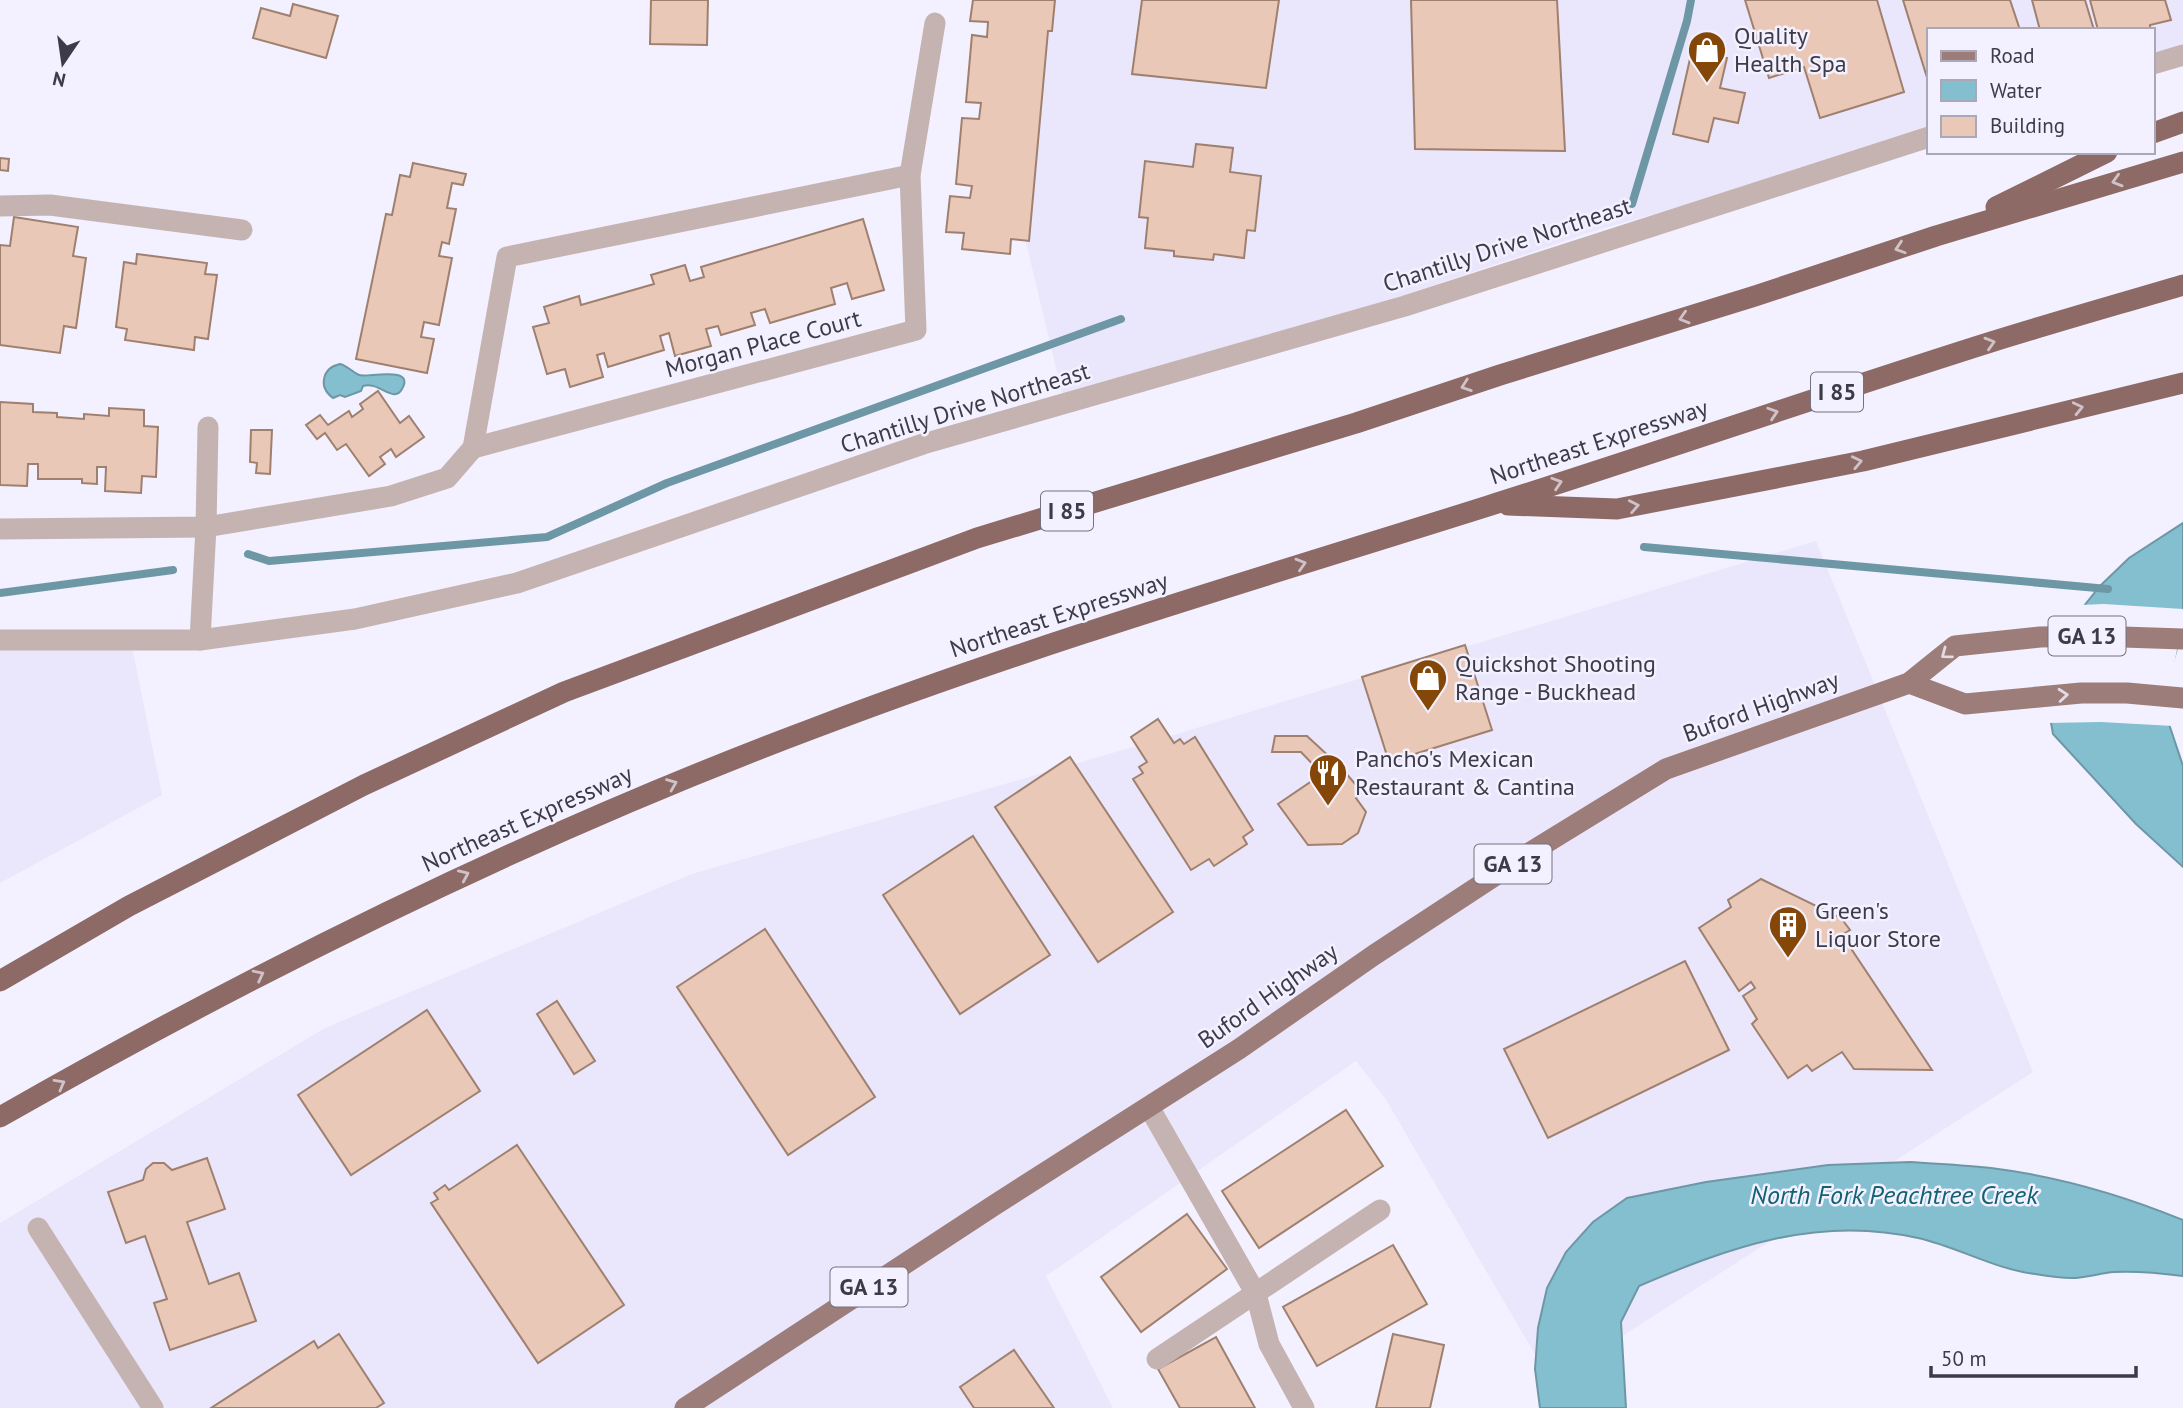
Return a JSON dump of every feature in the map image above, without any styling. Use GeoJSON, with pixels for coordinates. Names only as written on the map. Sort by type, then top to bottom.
{"type":"FeatureCollection","features":[{"type":"Feature","properties":{"kind":"highway"},"geometry":{"type":"LineString","coordinates":[[2155,132],[2183,122]]}},
{"type":"Feature","properties":{"kind":"highway"},"geometry":{"type":"LineString","coordinates":[[1936,236],[2103,154]]}},
{"type":"Feature","properties":{"kind":"highway","name":"I 85"},"geometry":{"type":"LineString","coordinates":[[0,981],[129,905],[351,791],[564,692],[976,538],[1356,423],[1936,236],[2183,162]]}},
{"type":"Feature","properties":{"kind":"highway","name":"Northeast Expressway"},"geometry":{"type":"LineString","coordinates":[[0,1117],[249,981],[431,890],[623,803],[816,727],[978,668],[1492,505],[1992,342],[2183,285]]}},
{"type":"Feature","properties":{"kind":"highway"},"geometry":{"type":"LineString","coordinates":[[1492,505],[1617,509],[1863,461],[2183,383]]}},
{"type":"Feature","properties":{"kind":"main road","name":"Buford Highway"},"geometry":{"type":"LineString","coordinates":[[685,1408],[983,1212],[1239,1049],[1374,955],[1555,837],[1666,769],[1909,683],[1955,646],[1990,641],[2093,636],[2183,639]]}},
{"type":"Feature","properties":{"kind":"main road"},"geometry":{"type":"LineString","coordinates":[[1909,683],[1965,704],[2081,693],[2127,693],[2183,698]]}},
{"type":"Feature","properties":{"kind":"street","name":"Morgan Place Court"},"geometry":{"type":"LineString","coordinates":[[473,448],[916,330],[910,175],[935,23]]}},
{"type":"Feature","properties":{"kind":"street"},"geometry":{"type":"LineString","coordinates":[[2155,63],[2183,55]]}},
{"type":"Feature","properties":{"kind":"street","name":"Chantilly Drive Northeast"},"geometry":{"type":"LineString","coordinates":[[0,640],[200,640],[355,619],[517,583],[923,444],[1405,306],[1927,138]]}},
{"type":"Feature","properties":{"kind":"street"},"geometry":{"type":"LineString","coordinates":[[0,528],[206,527],[391,496],[447,478],[473,448],[507,257],[910,175]]}},
{"type":"Feature","properties":{"kind":"street"},"geometry":{"type":"LineString","coordinates":[[0,206],[50,205],[242,230]]}},
{"type":"Feature","properties":{"kind":"street"},"geometry":{"type":"LineString","coordinates":[[200,640],[208,427]]}},
{"type":"Feature","properties":{"kind":"street"},"geometry":{"type":"LineString","coordinates":[[1149,1107],[1256,1294],[1269,1344],[1304,1408]]}},
{"type":"Feature","properties":{"kind":"street"},"geometry":{"type":"LineString","coordinates":[[1157,1359],[1380,1210]]}},
{"type":"Feature","properties":{"kind":"street"},"geometry":{"type":"LineString","coordinates":[[38,1228],[153,1408]]}},
{"type":"Feature","properties":{"kind":"shaded area"},"geometry":{"type":"Polygon","coordinates":[[[1002,0],[2183,0],[2183,66],[2155,73],[2155,28],[1927,28],[1927,138],[1594,231],[1066,410],[1018,209],[1002,0]]]}},
{"type":"Feature","properties":{"kind":"shaded area"},"geometry":{"type":"Polygon","coordinates":[[[1816,541],[2033,1072],[1551,1382],[1385,1098],[1356,1061],[1046,1276],[1113,1408],[0,1408],[0,1223],[325,1028],[692,874],[1147,743],[1816,541]]]}},
{"type":"Feature","properties":{"kind":"shaded area"},"geometry":{"type":"Polygon","coordinates":[[[0,637],[130,637],[162,795],[0,883],[0,637]]]}},
{"type":"Feature","properties":{"kind":"water"},"geometry":{"type":"Polygon","coordinates":[[[340,364],[359,375],[388,374],[402,377],[402,389],[395,394],[369,385],[345,397],[340,395],[333,398],[325,389],[324,378],[329,369],[340,364]]]}},
{"type":"Feature","properties":{"kind":"water"},"geometry":{"type":"Polygon","coordinates":[[[2183,523],[2183,627],[2167,684],[2169,724],[2183,766],[2183,867],[2136,824],[2053,734],[2046,694],[2072,621],[2100,586],[2129,558],[2183,523]]]}},
{"type":"Feature","properties":{"kind":"water","name":"North Fork Peachtree Creek"},"geometry":{"type":"Polygon","coordinates":[[[1910,1162],[1991,1168],[2064,1181],[2136,1202],[2183,1220],[2183,1276],[2131,1272],[2063,1278],[2005,1268],[1933,1242],[1881,1232],[1845,1230],[1775,1239],[1707,1259],[1639,1286],[1621,1322],[1626,1408],[1540,1408],[1535,1369],[1538,1328],[1547,1288],[1566,1252],[1593,1222],[1627,1198],[1706,1182],[1828,1165],[1910,1162]]]}},
{"type":"Feature","properties":{"kind":"pier"},"geometry":{"type":"Polygon","coordinates":[[[2080,605],[2183,609],[2183,635],[2178,645],[2170,684],[2173,726],[2101,722],[2047,723],[2043,693],[2053,653],[2069,619],[2080,605]]]}},
{"type":"Feature","properties":{"kind":"building"},"geometry":{"type":"Polygon","coordinates":[[[651,0],[708,0],[707,45],[650,44],[651,0]]]}},
{"type":"Feature","properties":{"kind":"building"},"geometry":{"type":"Polygon","coordinates":[[[973,0],[1055,0],[1052,31],[1048,31],[1029,241],[1011,239],[1010,254],[962,249],[964,233],[946,232],[950,196],[970,198],[972,186],[956,184],[962,118],[979,119],[981,103],[966,102],[972,35],[987,37],[988,22],[970,21],[973,0]]]}},
{"type":"Feature","properties":{"kind":"building"},"geometry":{"type":"Polygon","coordinates":[[[1142,0],[1279,0],[1266,88],[1132,74],[1142,0]]]}},
{"type":"Feature","properties":{"kind":"building"},"geometry":{"type":"Polygon","coordinates":[[[1411,0],[1557,0],[1565,151],[1415,149],[1411,0]]]}},
{"type":"Feature","properties":{"kind":"building"},"geometry":{"type":"Polygon","coordinates":[[[1745,0],[1877,0],[1904,92],[1820,118],[1804,67],[1769,78],[1745,0]]]}},
{"type":"Feature","properties":{"kind":"building"},"geometry":{"type":"Polygon","coordinates":[[[1903,0],[2010,0],[2019,28],[1927,28],[1927,78],[1903,0]]]}},
{"type":"Feature","properties":{"kind":"building"},"geometry":{"type":"Polygon","coordinates":[[[2032,0],[2085,0],[2093,28],[2039,28],[2032,0]]]}},
{"type":"Feature","properties":{"kind":"building"},"geometry":{"type":"Polygon","coordinates":[[[2090,0],[2165,0],[2171,20],[2150,25],[2150,28],[2097,28],[2090,0]]]}},
{"type":"Feature","properties":{"kind":"building"},"geometry":{"type":"Polygon","coordinates":[[[293,4],[338,16],[326,58],[253,38],[261,8],[290,16],[293,4]]]}},
{"type":"Feature","properties":{"kind":"building"},"geometry":{"type":"Polygon","coordinates":[[[1692,50],[1727,58],[1720,88],[1745,93],[1738,123],[1714,118],[1708,142],[1673,134],[1692,50]]]}},
{"type":"Feature","properties":{"kind":"building"},"geometry":{"type":"Polygon","coordinates":[[[1196,144],[1233,148],[1230,172],[1261,176],[1255,231],[1247,230],[1244,258],[1214,254],[1213,260],[1174,256],[1174,251],[1145,248],[1148,218],[1139,217],[1145,161],[1193,167],[1196,144]]]}},
{"type":"Feature","properties":{"kind":"building"},"geometry":{"type":"Polygon","coordinates":[[[0,158],[9,159],[8,171],[0,170],[0,158]]]}},
{"type":"Feature","properties":{"kind":"building"},"geometry":{"type":"Polygon","coordinates":[[[413,163],[466,174],[463,185],[452,183],[447,208],[456,209],[449,244],[442,242],[439,256],[452,258],[439,325],[424,322],[421,337],[434,339],[427,373],[356,359],[386,214],[392,215],[400,175],[410,177],[413,163]]]}},
{"type":"Feature","properties":{"kind":"building"},"geometry":{"type":"Polygon","coordinates":[[[14,217],[78,227],[73,256],[86,258],[76,328],[64,326],[60,353],[0,345],[0,245],[10,246],[14,217]]]}},
{"type":"Feature","properties":{"kind":"building"},"geometry":{"type":"Polygon","coordinates":[[[863,219],[884,290],[852,299],[847,283],[831,288],[835,304],[770,323],[765,309],[751,313],[755,325],[721,335],[718,326],[706,329],[711,346],[675,356],[669,333],[660,336],[664,350],[608,367],[604,353],[597,355],[603,377],[570,387],[565,369],[547,374],[533,327],[549,323],[544,307],[579,296],[581,305],[654,284],[651,275],[685,265],[690,281],[704,277],[701,267],[863,219]]]}},
{"type":"Feature","properties":{"kind":"building"},"geometry":{"type":"Polygon","coordinates":[[[137,254],[207,263],[205,274],[217,275],[208,339],[195,337],[194,350],[125,340],[127,329],[116,327],[124,262],[136,264],[137,254]]]}},
{"type":"Feature","properties":{"kind":"building"},"geometry":{"type":"Polygon","coordinates":[[[378,391],[400,423],[409,416],[424,437],[396,457],[391,449],[380,457],[385,464],[369,476],[346,444],[337,450],[325,433],[317,439],[306,425],[320,415],[328,425],[349,411],[352,417],[363,409],[360,404],[378,391]]]}},
{"type":"Feature","properties":{"kind":"building"},"geometry":{"type":"Polygon","coordinates":[[[0,402],[33,404],[33,412],[57,413],[57,417],[84,419],[84,414],[109,416],[109,408],[144,410],[144,426],[158,427],[156,477],[142,476],[141,493],[105,491],[106,467],[97,467],[97,484],[82,483],[82,479],[38,479],[38,464],[28,464],[27,486],[0,485],[0,402]]]}},
{"type":"Feature","properties":{"kind":"building"},"geometry":{"type":"Polygon","coordinates":[[[251,430],[272,430],[270,474],[256,473],[257,463],[250,462],[251,430]]]}},
{"type":"Feature","properties":{"kind":"building"},"geometry":{"type":"Polygon","coordinates":[[[1465,645],[1492,730],[1389,762],[1362,677],[1465,645]]]}},
{"type":"Feature","properties":{"kind":"building"},"geometry":{"type":"Polygon","coordinates":[[[1158,719],[1174,743],[1180,739],[1184,744],[1195,737],[1253,830],[1243,837],[1247,844],[1214,866],[1209,859],[1191,870],[1133,779],[1143,773],[1139,767],[1147,762],[1131,737],[1158,719]]]}},
{"type":"Feature","properties":{"kind":"building"},"geometry":{"type":"Polygon","coordinates":[[[1275,736],[1307,736],[1334,761],[1330,765],[1338,776],[1344,771],[1362,792],[1356,798],[1366,812],[1358,833],[1342,844],[1308,845],[1278,804],[1322,774],[1301,752],[1272,752],[1275,736]]]}},
{"type":"Feature","properties":{"kind":"building"},"geometry":{"type":"Polygon","coordinates":[[[1070,757],[1173,912],[1098,962],[995,807],[1070,757]]]}},
{"type":"Feature","properties":{"kind":"building"},"geometry":{"type":"Polygon","coordinates":[[[973,836],[1050,955],[960,1014],[883,895],[973,836]]]}},
{"type":"Feature","properties":{"kind":"building","name":"Green's Liquor Store"},"geometry":{"type":"Polygon","coordinates":[[[1761,879],[1841,918],[1850,930],[1842,935],[1932,1070],[1854,1069],[1842,1052],[1812,1071],[1807,1065],[1788,1078],[1752,1024],[1757,1019],[1743,996],[1755,988],[1751,982],[1739,991],[1699,928],[1731,907],[1728,900],[1761,879]]]}},
{"type":"Feature","properties":{"kind":"building"},"geometry":{"type":"Polygon","coordinates":[[[765,929],[875,1097],[788,1155],[677,987],[765,929]]]}},
{"type":"Feature","properties":{"kind":"building"},"geometry":{"type":"Polygon","coordinates":[[[1685,961],[1729,1050],[1548,1138],[1504,1049],[1685,961]]]}},
{"type":"Feature","properties":{"kind":"building"},"geometry":{"type":"Polygon","coordinates":[[[557,1001],[595,1061],[574,1074],[537,1014],[557,1001]]]}},
{"type":"Feature","properties":{"kind":"building"},"geometry":{"type":"Polygon","coordinates":[[[427,1010],[480,1091],[351,1175],[298,1095],[427,1010]]]}},
{"type":"Feature","properties":{"kind":"building"},"geometry":{"type":"Polygon","coordinates":[[[1346,1110],[1383,1166],[1259,1248],[1222,1191],[1346,1110]]]}},
{"type":"Feature","properties":{"kind":"building"},"geometry":{"type":"Polygon","coordinates":[[[517,1145],[624,1305],[538,1363],[431,1203],[438,1199],[434,1193],[445,1185],[449,1190],[517,1145]]]}},
{"type":"Feature","properties":{"kind":"building"},"geometry":{"type":"Polygon","coordinates":[[[207,1158],[225,1209],[187,1222],[209,1284],[239,1273],[256,1321],[170,1350],[154,1303],[167,1299],[145,1236],[126,1243],[108,1192],[143,1180],[146,1169],[153,1163],[164,1163],[172,1170],[207,1158]]]}},
{"type":"Feature","properties":{"kind":"building"},"geometry":{"type":"Polygon","coordinates":[[[1187,1214],[1227,1269],[1141,1332],[1101,1277],[1187,1214]]]}},
{"type":"Feature","properties":{"kind":"building"},"geometry":{"type":"Polygon","coordinates":[[[1393,1245],[1427,1304],[1317,1366],[1283,1307],[1393,1245]]]}},
{"type":"Feature","properties":{"kind":"building"},"geometry":{"type":"Polygon","coordinates":[[[339,1334],[384,1403],[376,1408],[211,1408],[314,1341],[318,1348],[339,1334]]]}},
{"type":"Feature","properties":{"kind":"building"},"geometry":{"type":"Polygon","coordinates":[[[1393,1334],[1444,1345],[1430,1408],[1376,1408],[1393,1334]]]}},
{"type":"Feature","properties":{"kind":"building"},"geometry":{"type":"Polygon","coordinates":[[[1216,1337],[1255,1408],[1180,1408],[1158,1369],[1216,1337]]]}},
{"type":"Feature","properties":{"kind":"building"},"geometry":{"type":"Polygon","coordinates":[[[1014,1350],[1054,1408],[974,1408],[960,1387],[1014,1350]]]}},
{"type":"Feature","properties":{"kind":"waterway"},"geometry":{"type":"LineString","coordinates":[[1632,204],[1691,0]]}},
{"type":"Feature","properties":{"kind":"waterway"},"geometry":{"type":"LineString","coordinates":[[248,554],[269,561],[547,537],[667,483],[1121,319]]}},
{"type":"Feature","properties":{"kind":"waterway"},"geometry":{"type":"LineString","coordinates":[[1644,547],[2108,589]]}},
{"type":"Feature","properties":{"kind":"waterway"},"geometry":{"type":"LineString","coordinates":[[0,593],[173,570]]}},
{"type":"Feature","properties":{"kind":"place","name":"Quality Health Spa"},"geometry":{"type":"Point","coordinates":[1707,84]}},
{"type":"Feature","properties":{"kind":"place","name":"Quickshot Shooting Range - Buckhead"},"geometry":{"type":"Point","coordinates":[1428,712]}},
{"type":"Feature","properties":{"kind":"place","name":"Pancho's Mexican Restaurant & Cantina"},"geometry":{"type":"Point","coordinates":[1328,807]}},
{"type":"Feature","properties":{"kind":"place","name":"Green's Liquor Store"},"geometry":{"type":"Point","coordinates":[1788,959]}}]}
